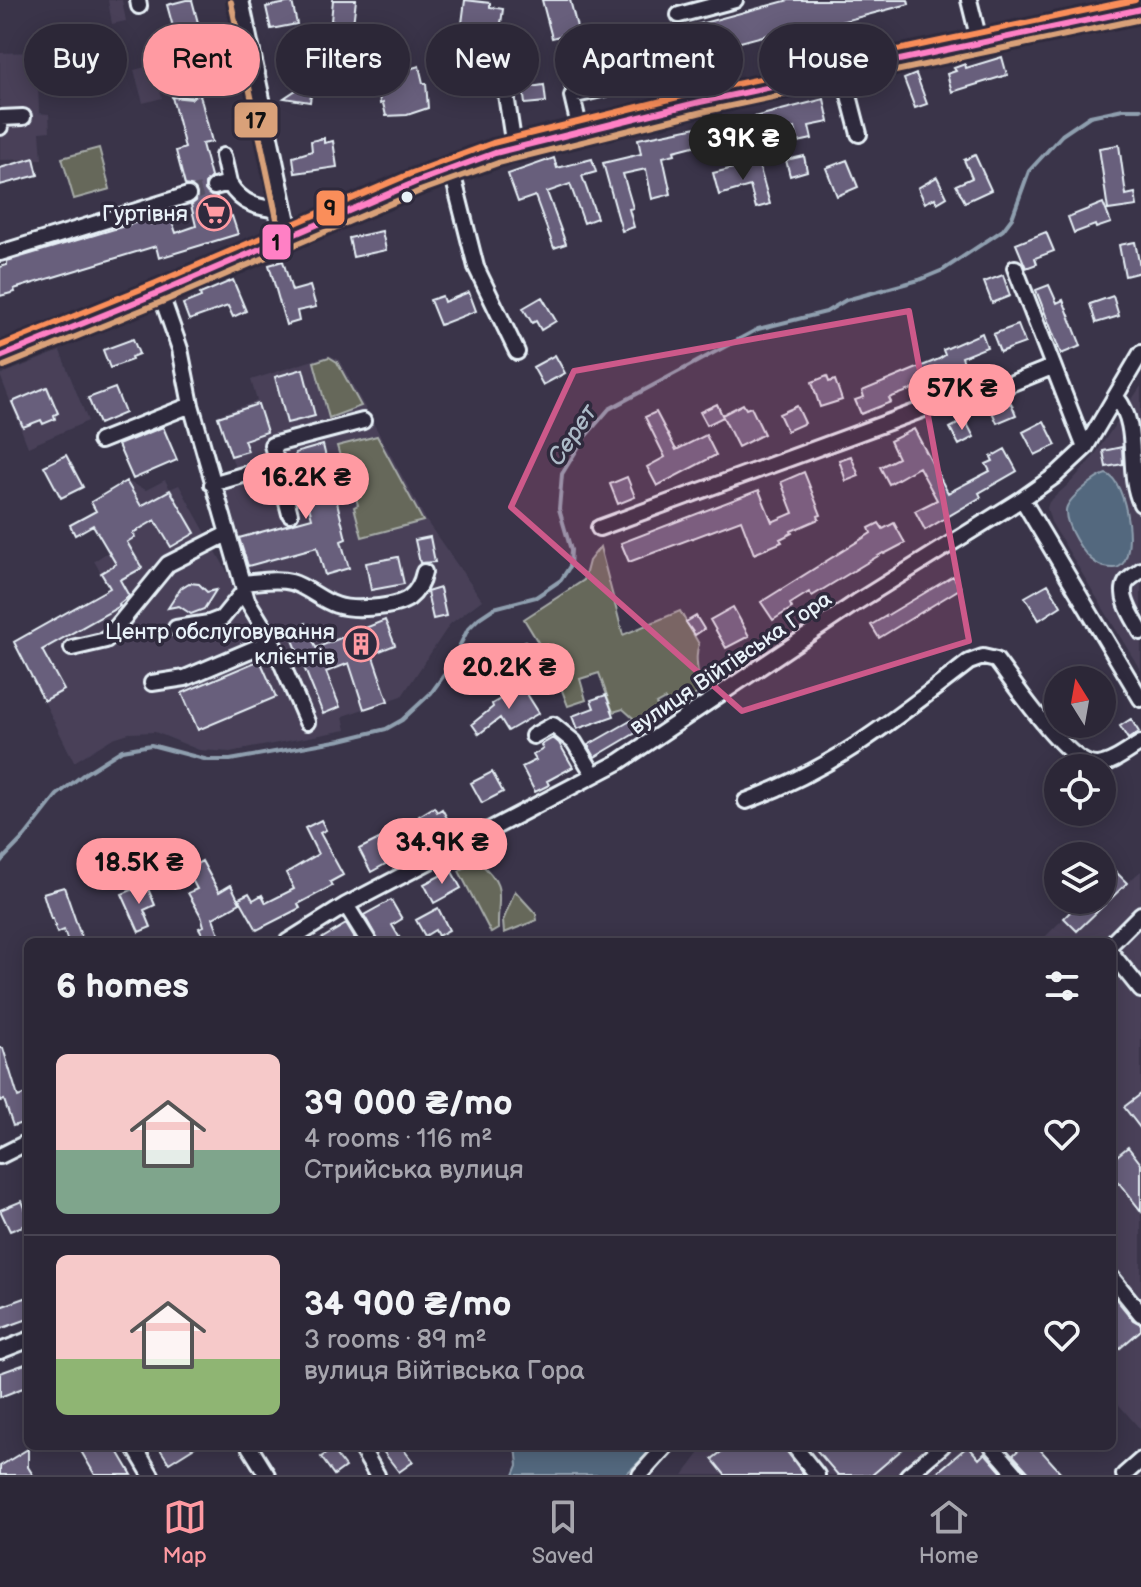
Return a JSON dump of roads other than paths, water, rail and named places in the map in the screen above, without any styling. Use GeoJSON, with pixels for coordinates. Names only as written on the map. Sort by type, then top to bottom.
{"type":"FeatureCollection","features":[{"type":"Feature","properties":{"kind":"main road"},"geometry":{"type":"LineString","coordinates":[[897,61],[1132,7]]}},
{"type":"Feature","properties":{"kind":"main road"},"geometry":{"type":"LineString","coordinates":[[0,357],[451,168],[580,130],[759,90]]}},
{"type":"Feature","properties":{"kind":"street"},"geometry":{"type":"LineString","coordinates":[[241,0],[246,24]]}},
{"type":"Feature","properties":{"kind":"street"},"geometry":{"type":"LineString","coordinates":[[679,15],[735,0]]}},
{"type":"Feature","properties":{"kind":"street"},"geometry":{"type":"LineString","coordinates":[[969,0],[980,44]]}},
{"type":"Feature","properties":{"kind":"street"},"geometry":{"type":"LineString","coordinates":[[580,130],[572,96],[654,76],[667,73],[675,108]]}},
{"type":"Feature","properties":{"kind":"street"},"geometry":{"type":"LineString","coordinates":[[260,88],[291,236]]}},
{"type":"Feature","properties":{"kind":"street"},"geometry":{"type":"LineString","coordinates":[[506,96],[514,147]]}},
{"type":"Feature","properties":{"kind":"street"},"geometry":{"type":"LineString","coordinates":[[849,96],[859,134]]}},
{"type":"Feature","properties":{"kind":"street"},"geometry":{"type":"LineString","coordinates":[[0,127],[1,118],[23,117]]}},
{"type":"Feature","properties":{"kind":"street"},"geometry":{"type":"LineString","coordinates":[[223,156],[229,183],[237,196],[255,207],[285,211]]}},
{"type":"Feature","properties":{"kind":"street"},"geometry":{"type":"LineString","coordinates":[[451,168],[476,267],[517,352]]}},
{"type":"Feature","properties":{"kind":"street"},"geometry":{"type":"LineString","coordinates":[[214,187],[229,183]]}},
{"type":"Feature","properties":{"kind":"street"},"geometry":{"type":"LineString","coordinates":[[0,253],[188,195]]}},
{"type":"Feature","properties":{"kind":"street"},"geometry":{"type":"LineString","coordinates":[[1015,268],[1085,448]]}},
{"type":"Feature","properties":{"kind":"street"},"geometry":{"type":"LineString","coordinates":[[160,292],[180,349],[191,405],[243,587],[253,613],[272,641],[307,722]]}},
{"type":"Feature","properties":{"kind":"street","name":"вулиця Війтівська Гора"},"geometry":{"type":"LineString","coordinates":[[293,938],[346,905],[650,743],[857,602],[1022,499],[1056,475],[1085,448],[1141,353]]}},
{"type":"Feature","properties":{"kind":"street"},"geometry":{"type":"LineString","coordinates":[[599,528],[924,409],[995,390],[1052,367]]}},
{"type":"Feature","properties":{"kind":"street"},"geometry":{"type":"LineString","coordinates":[[1117,398],[1126,408],[1129,419],[1132,466],[1141,504]]}},
{"type":"Feature","properties":{"kind":"street"},"geometry":{"type":"LineString","coordinates":[[100,441],[191,405]]}},
{"type":"Feature","properties":{"kind":"street"},"geometry":{"type":"LineString","coordinates":[[290,514],[272,445],[363,421]]}},
{"type":"Feature","properties":{"kind":"street"},"geometry":{"type":"LineString","coordinates":[[212,484],[277,465]]}},
{"type":"Feature","properties":{"kind":"street"},"geometry":{"type":"LineString","coordinates":[[1022,499],[1141,699]]}},
{"type":"Feature","properties":{"kind":"street"},"geometry":{"type":"LineString","coordinates":[[72,648],[106,640],[168,564],[227,534]]}},
{"type":"Feature","properties":{"kind":"street"},"geometry":{"type":"LineString","coordinates":[[1141,570],[1124,590],[1126,603],[1141,632]]}},
{"type":"Feature","properties":{"kind":"street"},"geometry":{"type":"LineString","coordinates":[[176,628],[222,618],[243,587],[289,581],[333,605],[364,609],[404,601],[417,590],[424,572]]}},
{"type":"Feature","properties":{"kind":"street"},"geometry":{"type":"LineString","coordinates":[[152,683],[185,678],[272,641]]}},
{"type":"Feature","properties":{"kind":"street"},"geometry":{"type":"LineString","coordinates":[[746,801],[790,785],[868,740],[969,662],[983,657],[996,660],[1050,732],[1080,761],[1096,765],[1110,761],[1141,743]]}},
{"type":"Feature","properties":{"kind":"street"},"geometry":{"type":"LineString","coordinates":[[533,736],[553,725],[574,742],[594,775]]}},
{"type":"Feature","properties":{"kind":"street"},"geometry":{"type":"LineString","coordinates":[[346,905],[367,938]]}},
{"type":"Feature","properties":{"kind":"street"},"geometry":{"type":"LineString","coordinates":[[1116,939],[1141,914]]}},
{"type":"Feature","properties":{"kind":"street"},"geometry":{"type":"LineString","coordinates":[[1116,959],[1141,990]]}},
{"type":"Feature","properties":{"kind":"street"},"geometry":{"type":"LineString","coordinates":[[0,1156],[24,1144]]}},
{"type":"Feature","properties":{"kind":"street"},"geometry":{"type":"LineString","coordinates":[[1116,1283],[1141,1314]]}},
{"type":"Feature","properties":{"kind":"street"},"geometry":{"type":"LineString","coordinates":[[0,1351],[24,1342]]}},
{"type":"Feature","properties":{"kind":"street"},"geometry":{"type":"LineString","coordinates":[[136,1450],[151,1475]]}},
{"type":"Feature","properties":{"kind":"street"},"geometry":{"type":"LineString","coordinates":[[251,1450],[267,1475]]}},
{"type":"Feature","properties":{"kind":"street"},"geometry":{"type":"LineString","coordinates":[[362,1450],[377,1475]]}},
{"type":"Feature","properties":{"kind":"street"},"geometry":{"type":"LineString","coordinates":[[640,1475],[662,1450]]}},
{"type":"Feature","properties":{"kind":"street"},"geometry":{"type":"LineString","coordinates":[[797,1450],[817,1475]]}},
{"type":"Feature","properties":{"kind":"street"},"geometry":{"type":"LineString","coordinates":[[908,1475],[937,1450]]}},
{"type":"Feature","properties":{"kind":"street"},"geometry":{"type":"LineString","coordinates":[[995,1450],[1017,1475]]}},
{"type":"Feature","properties":{"kind":"street"},"geometry":{"type":"LineString","coordinates":[[1124,1475],[1141,1460]]}},
{"type":"Feature","properties":{"kind":"water"},"geometry":{"type":"Polygon","coordinates":[[[1106,474],[1120,490],[1128,522],[1127,554],[1122,564],[1114,568],[1100,565],[1086,554],[1066,517],[1068,505],[1076,495],[1106,474]]]}},
{"type":"Feature","properties":{"kind":"water"},"geometry":{"type":"Polygon","coordinates":[[[516,1450],[652,1450],[625,1475],[514,1475],[518,1465],[516,1450]]]}},
{"type":"Feature","properties":{"kind":"waterway","name":"Серет"},"geometry":{"type":"LineString","coordinates":[[0,862],[57,795],[122,750],[151,745],[208,760],[230,760],[341,740],[386,729],[402,720],[431,693],[447,671],[468,629],[479,618],[494,608],[536,597],[561,580],[570,566],[571,550],[559,509],[562,474],[584,438],[609,409],[758,329],[826,312],[846,300],[919,280],[943,270],[1003,230],[1012,218],[1029,171],[1062,135],[1090,116],[1123,109],[1141,109]]}},
{"type":"Feature","properties":{"kind":"tunnel"},"geometry":{"type":"LineString","coordinates":[[188,195],[214,187]]}},
{"type":"Feature","properties":{"kind":"place","name":"Гуртівня"},"geometry":{"type":"Point","coordinates":[214,213]}},
{"type":"Feature","properties":{"kind":"place","name":"Центр обслуговування клієнтів"},"geometry":{"type":"Point","coordinates":[361,644]}}]}
